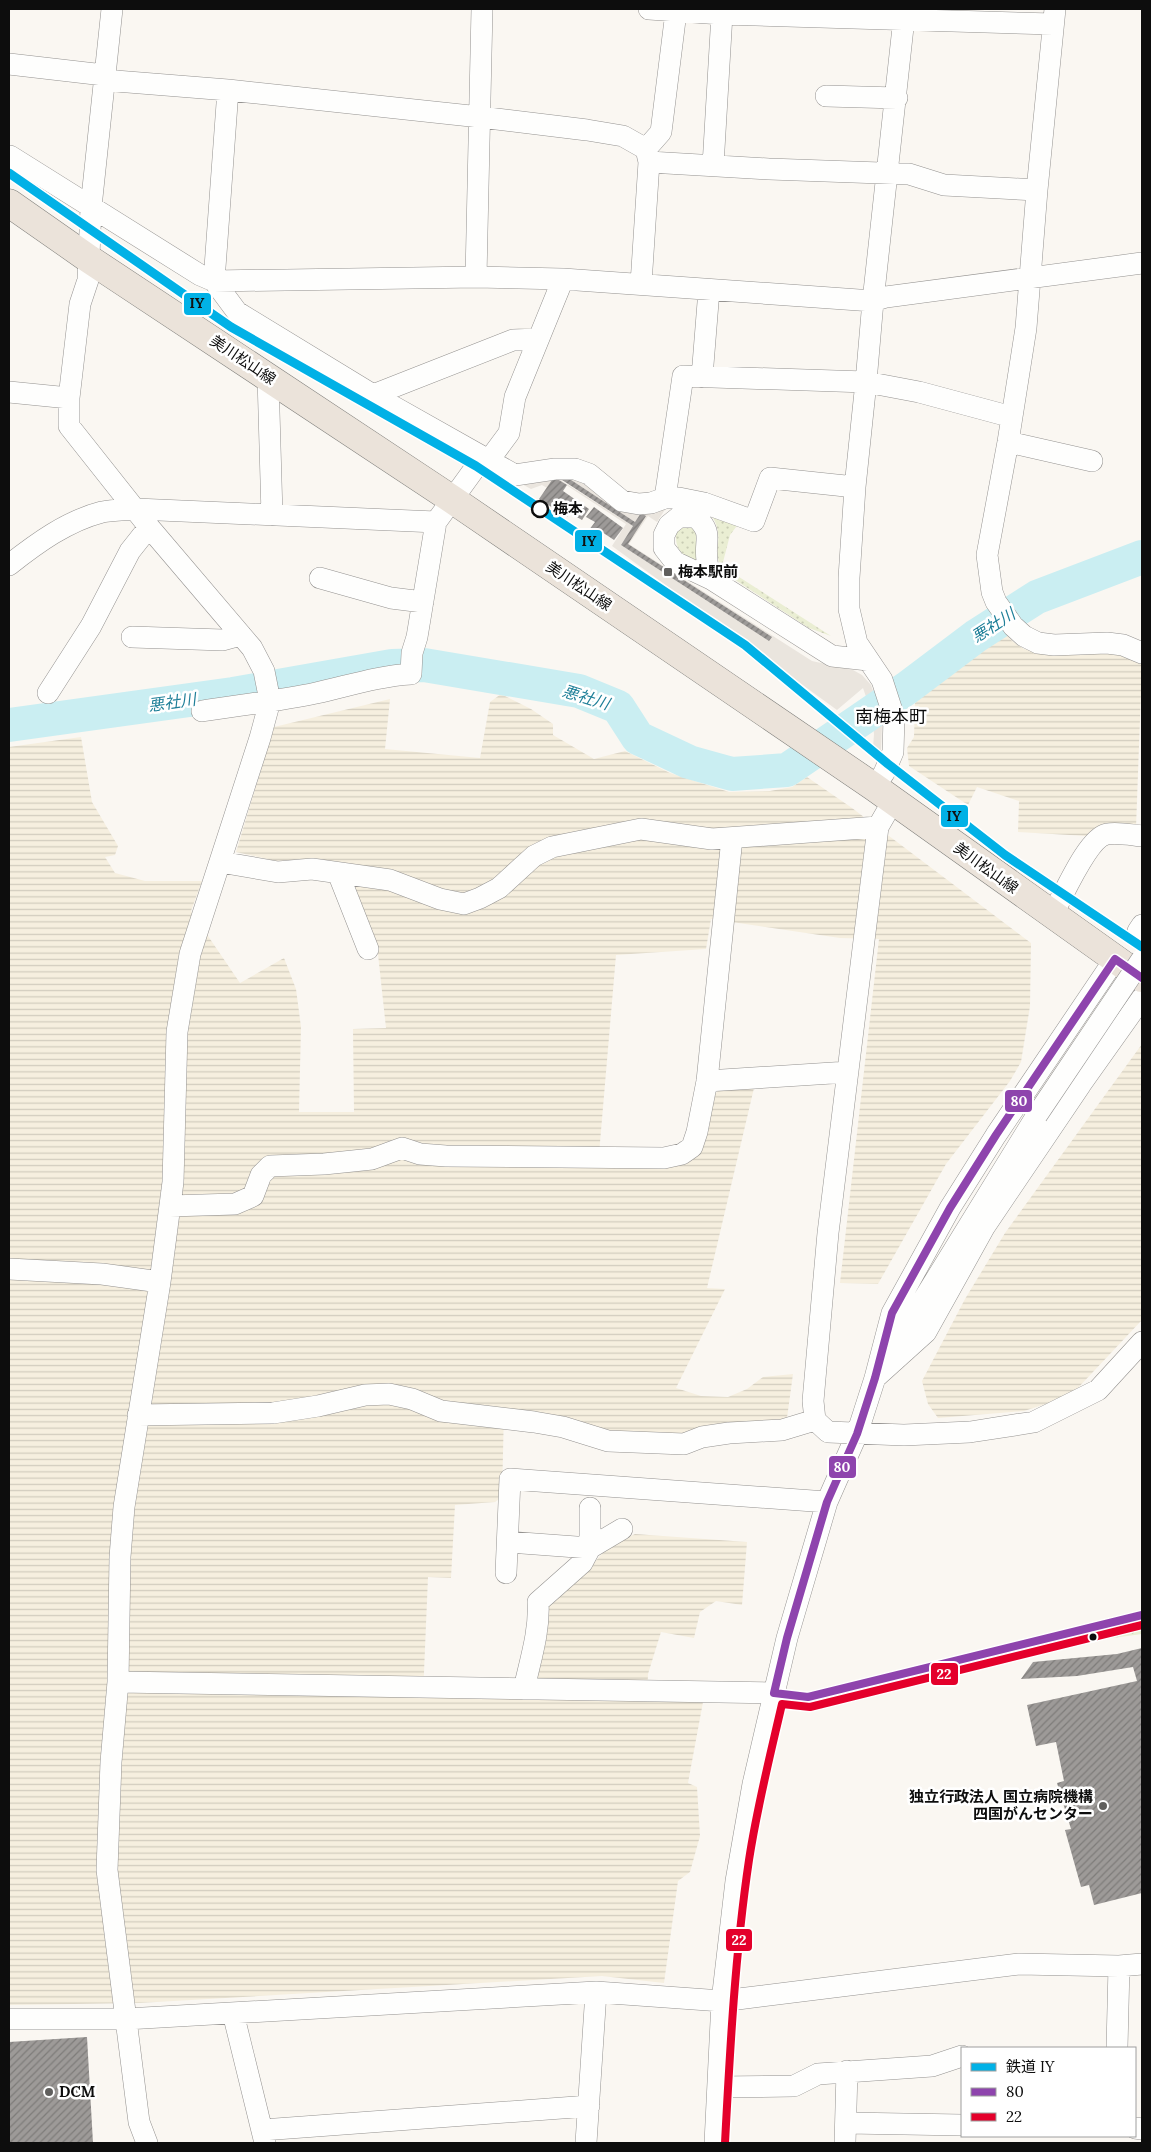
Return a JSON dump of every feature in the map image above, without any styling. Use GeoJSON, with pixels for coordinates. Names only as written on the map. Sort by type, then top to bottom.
{"type":"FeatureCollection","features":[{"type":"Feature","properties":{"kind":"main road","name":"美川松山線"},"geometry":{"type":"LineString","coordinates":[[10,206],[453,500],[884,794],[1142,978]]}},
{"type":"Feature","properties":{"kind":"street"},"geometry":{"type":"LineString","coordinates":[[112,9],[103,77],[91,206],[88,280],[80,304],[70,398],[69,426],[149,527],[256,654],[264,671],[269,698],[260,738],[190,954],[176,1032],[173,1182],[160,1282],[124,1507],[121,1549],[118,1682],[111,1762],[107,1870],[139,2122],[147,2143]]}},
{"type":"Feature","properties":{"kind":"street"},"geometry":{"type":"LineString","coordinates":[[476,277],[482,9]]}},
{"type":"Feature","properties":{"kind":"street"},"geometry":{"type":"LineString","coordinates":[[649,9],[722,14],[766,12],[1054,16],[1028,278],[1026,328],[1008,442],[987,555],[992,592],[996,602],[1013,626],[1038,643],[1115,644],[1123,645],[1142,653]]}},
{"type":"Feature","properties":{"kind":"street"},"geometry":{"type":"LineString","coordinates":[[642,284],[647,156],[661,132],[676,12]]}},
{"type":"Feature","properties":{"kind":"street"},"geometry":{"type":"LineString","coordinates":[[713,166],[722,14]]}},
{"type":"Feature","properties":{"kind":"street"},"geometry":{"type":"LineString","coordinates":[[905,14],[873,301],[848,578],[849,609],[857,643],[882,680],[894,717],[893,752],[884,773],[884,794],[878,827],[828,1233],[813,1401],[815,1420],[828,1432],[904,1435],[970,1432],[1034,1422],[1098,1390],[1142,1342]]}},
{"type":"Feature","properties":{"kind":"street"},"geometry":{"type":"LineString","coordinates":[[9,64],[103,77],[480,117],[624,136],[647,156],[713,166],[909,174],[944,185],[1037,190]]}},
{"type":"Feature","properties":{"kind":"street"},"geometry":{"type":"LineString","coordinates":[[228,90],[214,281],[238,312],[373,395],[515,476],[555,469],[575,469],[589,474],[622,501],[639,504],[651,503],[665,498],[704,503],[754,521],[770,478],[855,487]]}},
{"type":"Feature","properties":{"kind":"street"},"geometry":{"type":"LineString","coordinates":[[826,96],[897,98]]}},
{"type":"Feature","properties":{"kind":"street"},"geometry":{"type":"LineString","coordinates":[[10,156],[200,275],[214,281],[476,277],[563,279],[873,301],[886,297],[1142,263]]}},
{"type":"Feature","properties":{"kind":"street"},"geometry":{"type":"LineString","coordinates":[[202,711],[269,698],[316,693],[372,680],[411,674],[436,522],[486,458],[509,433],[515,398],[563,279]]}},
{"type":"Feature","properties":{"kind":"street"},"geometry":{"type":"LineString","coordinates":[[702,377],[709,290]]}},
{"type":"Feature","properties":{"kind":"street"},"geometry":{"type":"LineString","coordinates":[[373,395],[513,340],[538,339]]}},
{"type":"Feature","properties":{"kind":"street"},"geometry":{"type":"LineString","coordinates":[[665,498],[683,376],[866,382],[919,392],[1012,418]]}},
{"type":"Feature","properties":{"kind":"street"},"geometry":{"type":"LineString","coordinates":[[268,377],[272,515]]}},
{"type":"Feature","properties":{"kind":"street"},"geometry":{"type":"LineString","coordinates":[[9,392],[70,398]]}},
{"type":"Feature","properties":{"kind":"street"},"geometry":{"type":"LineString","coordinates":[[1008,442],[1092,461]]}},
{"type":"Feature","properties":{"kind":"street"},"geometry":{"type":"LineString","coordinates":[[9,565],[48,536],[76,521],[103,512],[136,509],[436,522]]}},
{"type":"Feature","properties":{"kind":"street"},"geometry":{"type":"LineString","coordinates":[[48,693],[91,626],[130,551],[149,527]]}},
{"type":"Feature","properties":{"kind":"street"},"geometry":{"type":"LineString","coordinates":[[320,578],[391,598],[423,602]]}},
{"type":"Feature","properties":{"kind":"street"},"geometry":{"type":"LineString","coordinates":[[711,579],[832,656],[868,660]]}},
{"type":"Feature","properties":{"kind":"street"},"geometry":{"type":"LineString","coordinates":[[132,637],[223,640],[241,635]]}},
{"type":"Feature","properties":{"kind":"street"},"geometry":{"type":"LineString","coordinates":[[220,862],[278,872],[312,869],[390,880],[440,899],[464,904],[499,888],[534,856],[552,847],[578,840],[641,829],[712,839],[878,827]]}},
{"type":"Feature","properties":{"kind":"street"},"geometry":{"type":"LineString","coordinates":[[1052,915],[1085,853],[1094,842],[1106,834],[1142,836]]}},
{"type":"Feature","properties":{"kind":"street"},"geometry":{"type":"LineString","coordinates":[[170,1206],[235,1204],[253,1196],[261,1175],[270,1166],[324,1164],[372,1159],[402,1148],[420,1154],[446,1156],[664,1158],[682,1154],[692,1147],[697,1132],[707,1081],[732,838]]}},
{"type":"Feature","properties":{"kind":"street"},"geometry":{"type":"LineString","coordinates":[[338,873],[368,949]]}},
{"type":"Feature","properties":{"kind":"street"},"geometry":{"type":"LineString","coordinates":[[715,2143],[722,2001],[736,1881],[754,1784],[786,1638],[827,1502],[857,1434],[875,1378],[892,1312],[950,1208],[996,1135],[1115,959]]}},
{"type":"Feature","properties":{"kind":"street"},"geometry":{"type":"LineString","coordinates":[[875,1378],[1037,1115],[1142,959]]}},
{"type":"Feature","properties":{"kind":"street"},"geometry":{"type":"LineString","coordinates":[[875,1378],[926,1332],[985,1226],[1142,998]]}},
{"type":"Feature","properties":{"kind":"street"},"geometry":{"type":"LineString","coordinates":[[707,1081],[848,1072]]}},
{"type":"Feature","properties":{"kind":"street"},"geometry":{"type":"LineString","coordinates":[[9,1269],[102,1274],[160,1282]]}},
{"type":"Feature","properties":{"kind":"street"},"geometry":{"type":"LineString","coordinates":[[138,1415],[273,1413],[318,1406],[365,1395],[389,1394],[412,1399],[441,1412],[563,1427],[608,1441],[684,1444],[702,1437],[729,1433],[782,1430],[815,1420]]}},
{"type":"Feature","properties":{"kind":"street"},"geometry":{"type":"LineString","coordinates":[[506,1573],[510,1479],[827,1502]]}},
{"type":"Feature","properties":{"kind":"street"},"geometry":{"type":"LineString","coordinates":[[524,1689],[535,1641],[539,1615],[538,1602],[582,1563],[590,1548],[590,1508]]}},
{"type":"Feature","properties":{"kind":"street"},"geometry":{"type":"LineString","coordinates":[[508,1542],[590,1548],[622,1529]]}},
{"type":"Feature","properties":{"kind":"street"},"geometry":{"type":"LineString","coordinates":[[118,1682],[774,1693]]}},
{"type":"Feature","properties":{"kind":"street"},"geometry":{"type":"LineString","coordinates":[[9,2020],[126,2019],[596,1992],[722,2001],[1019,1964],[1119,1966],[1142,1964]]}},
{"type":"Feature","properties":{"kind":"street"},"geometry":{"type":"LineString","coordinates":[[1117,2047],[1119,1966]]}},
{"type":"Feature","properties":{"kind":"street"},"geometry":{"type":"LineString","coordinates":[[586,2143],[596,1992]]}},
{"type":"Feature","properties":{"kind":"street"},"geometry":{"type":"LineString","coordinates":[[233,2013],[263,2137],[589,2106]]}},
{"type":"Feature","properties":{"kind":"street"},"geometry":{"type":"LineString","coordinates":[[718,2087],[794,2086],[818,2074],[932,2066],[961,2056]]}},
{"type":"Feature","properties":{"kind":"street"},"geometry":{"type":"LineString","coordinates":[[848,2071],[846,2133],[961,2125]]}},
{"type":"Feature","properties":{"kind":"shaded area"},"geometry":{"type":"Polygon","coordinates":[[[561,473],[598,489],[670,502],[657,522],[648,516],[629,544],[812,661],[853,670],[862,675],[871,685],[880,712],[882,724],[881,750],[873,748],[872,714],[863,688],[837,710],[612,546],[626,524],[554,477],[547,488],[542,485],[531,489],[518,482],[561,473]],[[564,476],[562,481],[633,526],[621,545],[772,637],[628,544],[635,522],[564,476]]]}},
{"type":"Feature","properties":{"kind":"shaded area"},"geometry":{"type":"Polygon","coordinates":[[[1006,633],[1012,641],[1024,649],[1039,652],[1112,651],[1127,655],[1142,664],[1136,828],[1087,836],[1018,832],[1019,801],[977,787],[968,805],[909,766],[907,748],[914,737],[915,703],[953,667],[1006,633]]]}},
{"type":"Feature","properties":{"kind":"shaded area"},"geometry":{"type":"Polygon","coordinates":[[[501,694],[531,709],[553,724],[553,735],[594,759],[625,751],[670,773],[729,792],[770,791],[792,787],[807,777],[852,808],[1031,943],[1030,1006],[1021,1062],[1010,1081],[946,1164],[878,1284],[840,1283],[879,939],[840,938],[711,919],[706,949],[616,955],[598,1166],[681,1164],[713,1095],[722,1088],[754,1088],[707,1288],[725,1289],[676,1388],[701,1396],[728,1397],[747,1389],[763,1377],[793,1374],[787,1418],[775,1424],[679,1436],[612,1434],[504,1410],[502,1497],[495,1502],[455,1505],[451,1578],[428,1577],[423,1696],[537,1699],[536,1668],[546,1602],[577,1582],[608,1547],[635,1534],[747,1542],[742,1605],[716,1601],[700,1612],[694,1638],[661,1632],[648,1674],[647,1702],[703,1702],[688,1783],[697,1787],[700,1836],[690,1872],[678,1881],[664,1983],[602,1976],[139,2003],[9,2005],[9,747],[81,737],[92,802],[118,846],[115,855],[105,857],[115,873],[145,881],[202,881],[191,911],[240,983],[284,958],[296,989],[301,1027],[299,1112],[354,1112],[353,1029],[386,1028],[377,945],[344,864],[315,858],[276,861],[236,852],[274,727],[390,699],[385,749],[480,758],[490,702],[501,694]]]}},
{"type":"Feature","properties":{"kind":"shaded area"},"geometry":{"type":"Polygon","coordinates":[[[1142,1044],[1142,1320],[1076,1390],[1052,1402],[1024,1411],[938,1418],[928,1404],[922,1381],[965,1299],[1005,1233],[1142,1044]]]}},
{"type":"Feature","properties":{"kind":"green space"},"geometry":{"type":"Polygon","coordinates":[[[711,515],[739,523],[730,535],[722,566],[831,636],[809,628],[729,576],[722,568],[719,561],[718,532],[711,515]]]}},
{"type":"Feature","properties":{"kind":"green space"},"geometry":{"type":"Polygon","coordinates":[[[689,525],[698,530],[697,562],[680,551],[677,544],[676,533],[681,528],[689,525]]]}},
{"type":"Feature","properties":{"kind":"green space"},"geometry":{"type":"Polygon","coordinates":[[[1142,1624],[1142,1634],[1052,1646],[1052,1645],[1142,1624]]]}},
{"type":"Feature","properties":{"kind":"building"},"geometry":{"type":"Polygon","coordinates":[[[565,476],[635,522],[641,513],[646,516],[628,544],[772,637],[769,641],[621,545],[633,526],[562,480],[565,476]]]}},
{"type":"Feature","properties":{"kind":"building"},"geometry":{"type":"Polygon","coordinates":[[[554,477],[567,485],[563,491],[589,509],[582,520],[570,513],[567,517],[539,499],[554,477]]]}},
{"type":"Feature","properties":{"kind":"building"},"geometry":{"type":"Polygon","coordinates":[[[594,507],[623,528],[614,540],[602,532],[599,536],[589,530],[595,522],[586,517],[594,507]]]}},
{"type":"Feature","properties":{"kind":"building","name":"独立行政法人 国立病院機構 四国がんセンター"},"geometry":{"type":"Polygon","coordinates":[[[1142,1648],[1142,1893],[1094,1905],[1089,1885],[1081,1887],[1065,1830],[1071,1829],[1057,1783],[1064,1781],[1056,1742],[1036,1746],[1027,1705],[1137,1681],[1133,1667],[1077,1676],[1021,1679],[1033,1662],[1117,1654],[1142,1648]]]}},
{"type":"Feature","properties":{"kind":"building","name":"DCM"},"geometry":{"type":"Polygon","coordinates":[[[87,2037],[93,2143],[9,2143],[9,2042],[87,2037]]]}},
{"type":"Feature","properties":{"kind":"waterway","name":"悪社川"},"geometry":{"type":"LineString","coordinates":[[9,725],[233,694],[392,666],[424,665],[579,691],[618,707],[638,738],[689,762],[732,774],[787,770],[907,688],[976,636],[1037,597],[1142,557]]}},
{"type":"Feature","properties":{"kind":"rail line","name":"IY"},"geometry":{"type":"LineString","coordinates":[[9,173],[231,327],[476,466],[745,645],[888,764],[1005,855],[1142,947]]}},
{"type":"Feature","properties":{"kind":"transit line","name":"80"},"geometry":{"type":"LineString","coordinates":[[1142,978],[1115,959],[996,1135],[950,1208],[892,1313],[875,1378],[857,1434],[827,1502],[787,1638],[774,1693],[808,1697],[1142,1615]]}},
{"type":"Feature","properties":{"kind":"transit line","name":"22"},"geometry":{"type":"LineString","coordinates":[[725,2143],[734,2002],[744,1895],[756,1821],[782,1704],[810,1707],[1142,1625]]}},
{"type":"Feature","properties":{"kind":"place","name":"梅本"},"geometry":{"type":"Point","coordinates":[540,509]}},
{"type":"Feature","properties":{"kind":"place","name":"梅本駅前"},"geometry":{"type":"Point","coordinates":[668,572]}},
{"type":"Feature","properties":{"kind":"place","name":"独立行政法人 国立病院機構 四国がんセンター"},"geometry":{"type":"Point","coordinates":[1103,1806]}},
{"type":"Feature","properties":{"kind":"place","name":"DCM"},"geometry":{"type":"Point","coordinates":[49,2092]}},
{"type":"Feature","properties":{"kind":"district","name":"南梅本町"},"geometry":{"type":"Point","coordinates":[891,717]}}]}
